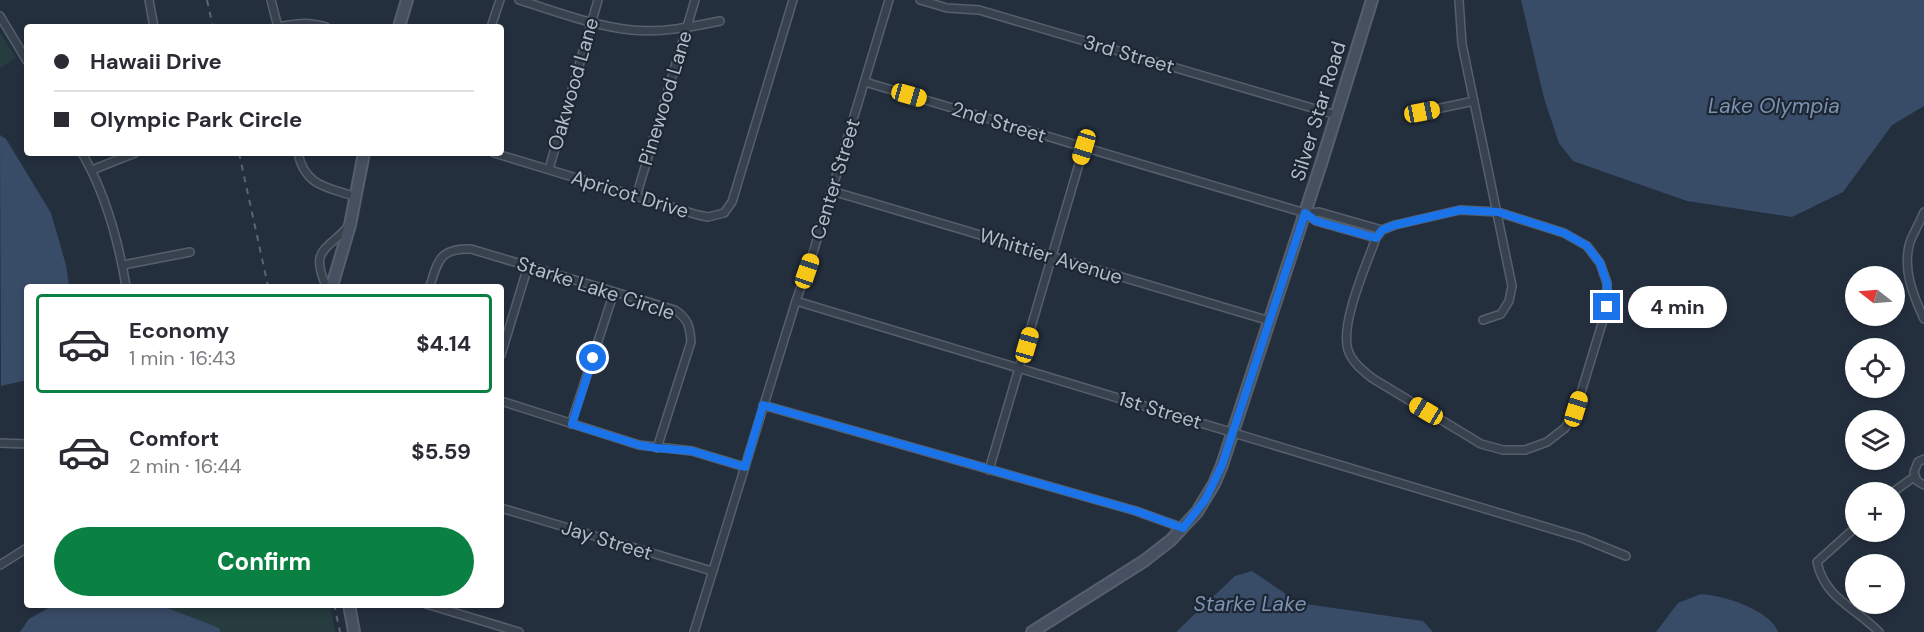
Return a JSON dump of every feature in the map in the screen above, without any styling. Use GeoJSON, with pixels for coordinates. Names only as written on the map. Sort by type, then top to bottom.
{"type":"FeatureCollection","features":[{"type":"Feature","properties":{"kind":"main road"},"geometry":{"type":"LineString","coordinates":[[400,24],[407,0]]}},
{"type":"Feature","properties":{"kind":"main road","name":"Silver Star Road"},"geometry":{"type":"LineString","coordinates":[[1032,632],[1144,561],[1196,514],[1214,484],[1270,321],[1372,0]]}},
{"type":"Feature","properties":{"kind":"main road"},"geometry":{"type":"LineString","coordinates":[[333,284],[350,225],[363,156]]}},
{"type":"Feature","properties":{"kind":"main road"},"geometry":{"type":"LineString","coordinates":[[350,608],[354,632]]}},
{"type":"Feature","properties":{"kind":"street"},"geometry":{"type":"LineString","coordinates":[[149,0],[153,24]]}},
{"type":"Feature","properties":{"kind":"street"},"geometry":{"type":"LineString","coordinates":[[272,0],[277,24]]}},
{"type":"Feature","properties":{"kind":"street"},"geometry":{"type":"LineString","coordinates":[[492,24],[500,0]]}},
{"type":"Feature","properties":{"kind":"street"},"geometry":{"type":"LineString","coordinates":[[519,0],[591,22],[631,30],[656,31],[720,21]]}},
{"type":"Feature","properties":{"kind":"street","name":"Oakwood Lane"},"geometry":{"type":"LineString","coordinates":[[549,169],[598,0]]}},
{"type":"Feature","properties":{"kind":"street","name":"Pinewood Lane"},"geometry":{"type":"LineString","coordinates":[[636,196],[695,0]]}},
{"type":"Feature","properties":{"kind":"street","name":"Apricot Drive"},"geometry":{"type":"LineString","coordinates":[[504,156],[698,215],[708,217],[724,213],[732,202],[793,0]]}},
{"type":"Feature","properties":{"kind":"street","name":"Center Street"},"geometry":{"type":"LineString","coordinates":[[694,632],[889,0]]}},
{"type":"Feature","properties":{"kind":"street","name":"3rd Street"},"geometry":{"type":"LineString","coordinates":[[920,0],[947,8],[979,10],[1336,115]]}},
{"type":"Feature","properties":{"kind":"street"},"geometry":{"type":"LineString","coordinates":[[1459,0],[1462,44],[1512,286],[1509,301],[1501,314],[1483,320]]}},
{"type":"Feature","properties":{"kind":"street"},"geometry":{"type":"LineString","coordinates":[[0,16],[24,56]]}},
{"type":"Feature","properties":{"kind":"street"},"geometry":{"type":"LineString","coordinates":[[292,24],[316,24]]}},
{"type":"Feature","properties":{"kind":"street","name":"2nd Street"},"geometry":{"type":"LineString","coordinates":[[865,82],[1305,213]]}},
{"type":"Feature","properties":{"kind":"street"},"geometry":{"type":"LineString","coordinates":[[1422,112],[1474,101]]}},
{"type":"Feature","properties":{"kind":"street"},"geometry":{"type":"LineString","coordinates":[[989,470],[1084,147]]}},
{"type":"Feature","properties":{"kind":"street"},"geometry":{"type":"LineString","coordinates":[[84,156],[110,211],[126,284]]}},
{"type":"Feature","properties":{"kind":"street"},"geometry":{"type":"LineString","coordinates":[[92,170],[127,156]]}},
{"type":"Feature","properties":{"kind":"street"},"geometry":{"type":"LineString","coordinates":[[299,156],[305,174],[316,182],[356,197]]}},
{"type":"Feature","properties":{"kind":"street","name":"Whittier Avenue"},"geometry":{"type":"LineString","coordinates":[[832,190],[1270,321]]}},
{"type":"Feature","properties":{"kind":"street"},"geometry":{"type":"LineString","coordinates":[[1460,210],[1498,212],[1564,233],[1587,246],[1600,263],[1607,283],[1607,307],[1576,409],[1565,428],[1547,442],[1526,450],[1503,450],[1480,444],[1372,378],[1357,366],[1348,350],[1346,328],[1376,238],[1382,230],[1460,210]]}},
{"type":"Feature","properties":{"kind":"street"},"geometry":{"type":"LineString","coordinates":[[1305,213],[1319,212],[1382,230]]}},
{"type":"Feature","properties":{"kind":"street"},"geometry":{"type":"LineString","coordinates":[[1924,212],[1910,243],[1907,270],[1914,297],[1924,319]]}},
{"type":"Feature","properties":{"kind":"street"},"geometry":{"type":"LineString","coordinates":[[1305,213],[1316,221],[1376,238]]}},
{"type":"Feature","properties":{"kind":"street"},"geometry":{"type":"LineString","coordinates":[[325,284],[320,273],[320,255],[329,243],[350,225]]}},
{"type":"Feature","properties":{"kind":"street","name":"Starke Lake Circle"},"geometry":{"type":"LineString","coordinates":[[431,284],[437,262],[446,253],[456,248],[471,249],[675,310],[684,317],[690,327],[691,342],[657,448]]}},
{"type":"Feature","properties":{"kind":"street"},"geometry":{"type":"LineString","coordinates":[[123,265],[190,252]]}},
{"type":"Feature","properties":{"kind":"street"},"geometry":{"type":"LineString","coordinates":[[504,345],[528,266]]}},
{"type":"Feature","properties":{"kind":"street"},"geometry":{"type":"LineString","coordinates":[[572,424],[614,292]]}},
{"type":"Feature","properties":{"kind":"street","name":"1st Street"},"geometry":{"type":"LineString","coordinates":[[796,301],[1581,538],[1626,556]]}},
{"type":"Feature","properties":{"kind":"street"},"geometry":{"type":"LineString","coordinates":[[504,402],[639,445],[692,451],[745,467]]}},
{"type":"Feature","properties":{"kind":"street"},"geometry":{"type":"LineString","coordinates":[[763,405],[1136,511],[1183,528]]}},
{"type":"Feature","properties":{"kind":"street"},"geometry":{"type":"LineString","coordinates":[[0,443],[24,444]]}},
{"type":"Feature","properties":{"kind":"street"},"geometry":{"type":"LineString","coordinates":[[1924,459],[1915,467],[1914,477],[1924,485]]}},
{"type":"Feature","properties":{"kind":"street"},"geometry":{"type":"LineString","coordinates":[[1905,483],[1914,477]]}},
{"type":"Feature","properties":{"kind":"street","name":"Jay Street"},"geometry":{"type":"LineString","coordinates":[[504,509],[712,571]]}},
{"type":"Feature","properties":{"kind":"street"},"geometry":{"type":"LineString","coordinates":[[1845,537],[1817,562],[1820,577],[1831,593],[1879,632]]}},
{"type":"Feature","properties":{"kind":"street"},"geometry":{"type":"LineString","coordinates":[[0,565],[24,550]]}},
{"type":"Feature","properties":{"kind":"street"},"geometry":{"type":"LineString","coordinates":[[439,608],[519,632]]}},
{"type":"Feature","properties":{"kind":"green space"},"geometry":{"type":"Polygon","coordinates":[[[0,33],[16,58],[0,68],[0,33]]]}},
{"type":"Feature","properties":{"kind":"green space"},"geometry":{"type":"Polygon","coordinates":[[[97,608],[331,608],[335,632],[106,632],[97,608]]]}},
{"type":"Feature","properties":{"kind":"water","name":"Lake Olympia"},"geometry":{"type":"Polygon","coordinates":[[[1521,0],[1924,0],[1924,106],[1892,125],[1843,192],[1792,217],[1687,201],[1573,161],[1559,143],[1544,98],[1521,0]]]}},
{"type":"Feature","properties":{"kind":"water"},"geometry":{"type":"Polygon","coordinates":[[[0,135],[6,139],[51,213],[66,265],[69,284],[24,284],[24,381],[1,386],[0,135]]]}},
{"type":"Feature","properties":{"kind":"water","name":"Starke Lake"},"geometry":{"type":"Polygon","coordinates":[[[1252,571],[1299,603],[1423,621],[1433,632],[1176,632],[1235,576],[1252,571]]]}},
{"type":"Feature","properties":{"kind":"water"},"geometry":{"type":"Polygon","coordinates":[[[1701,594],[1733,601],[1756,610],[1773,624],[1778,632],[1656,632],[1678,603],[1701,594]]]}},
{"type":"Feature","properties":{"kind":"water"},"geometry":{"type":"Polygon","coordinates":[[[48,608],[168,608],[219,628],[221,632],[20,632],[29,619],[48,608]]]}},
{"type":"Feature","properties":{"kind":"railway"},"geometry":{"type":"LineString","coordinates":[[207,0],[212,24]]}},
{"type":"Feature","properties":{"kind":"railway"},"geometry":{"type":"LineString","coordinates":[[240,156],[268,284]]}},
{"type":"Feature","properties":{"kind":"railway"},"geometry":{"type":"LineString","coordinates":[[335,608],[340,632]]}},
{"type":"Feature","properties":{"kind":"route"},"geometry":{"type":"LineString","coordinates":[[593,358],[572,424],[639,445],[692,451],[745,467],[763,405],[1136,511],[1183,528],[1205,500],[1222,465],[1305,213],[1316,221],[1376,238],[1382,230],[1395,225],[1460,210],[1498,212],[1564,233],[1587,246],[1600,263],[1607,283],[1607,307]]}}]}
